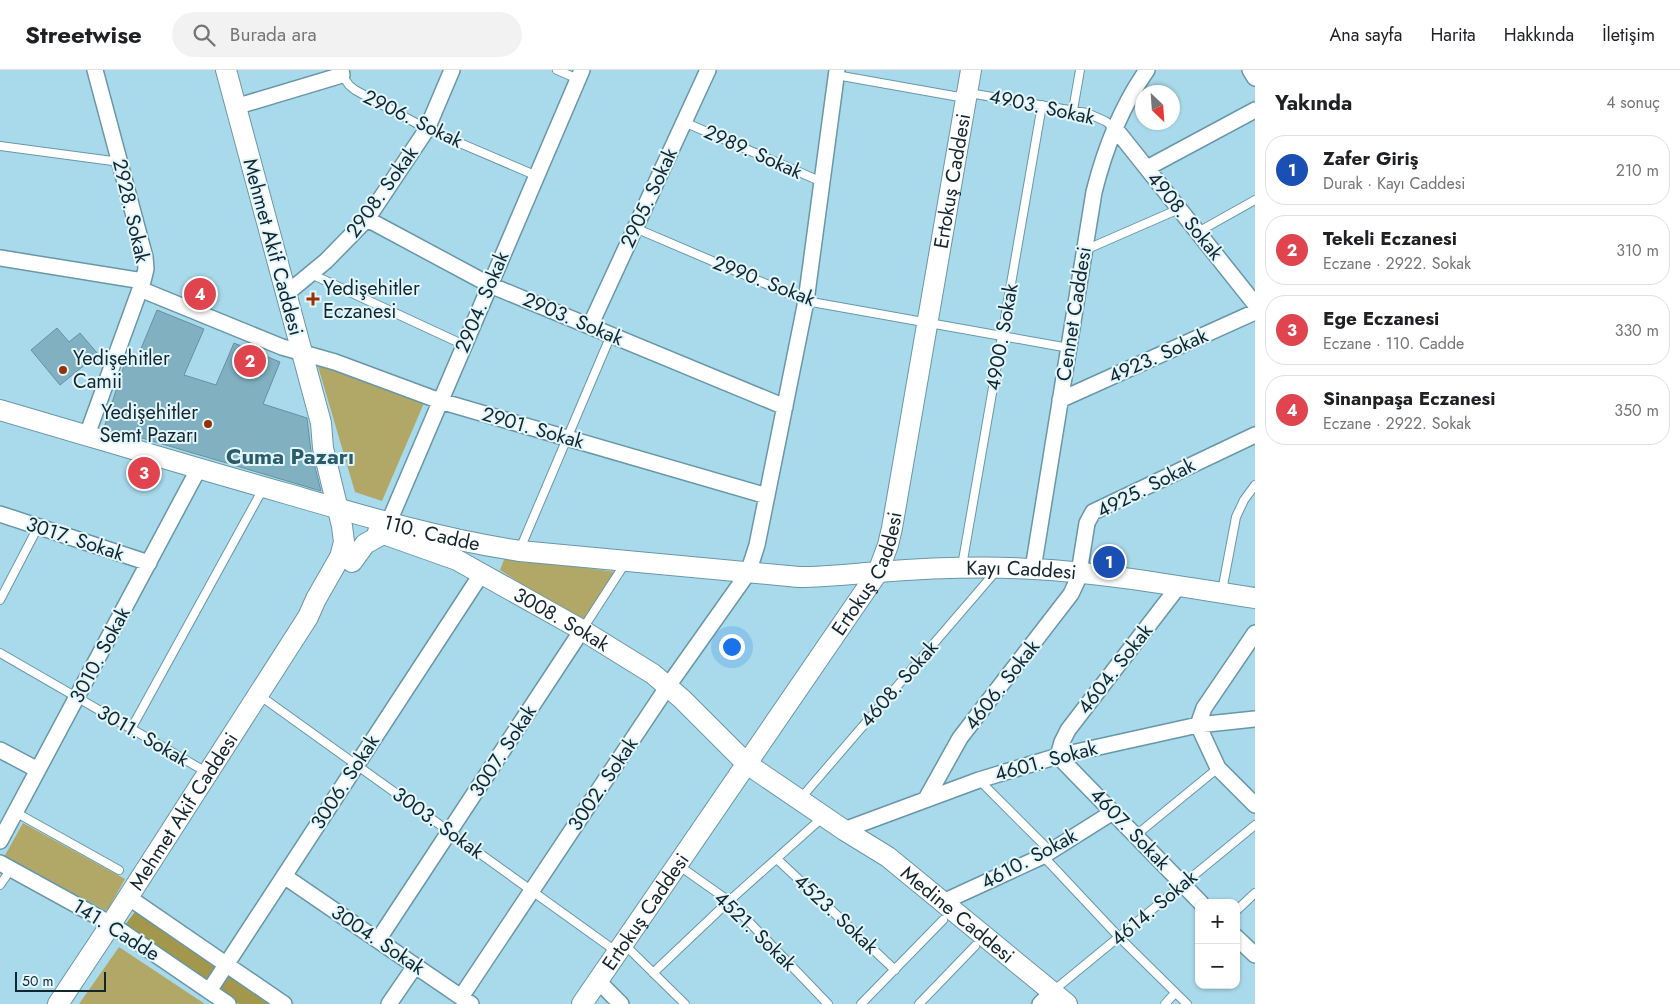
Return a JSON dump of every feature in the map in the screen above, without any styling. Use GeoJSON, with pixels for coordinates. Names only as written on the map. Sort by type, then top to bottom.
{"type":"FeatureCollection","features":[{"type":"Feature","properties":{"kind":"street","name":"2928. Sokak"},"geometry":{"type":"LineString","coordinates":[[87,435],[142,285],[146,269],[145,257],[95,70]]}},
{"type":"Feature","properties":{"kind":"street","name":"Mehmet Akif Caddesi"},"geometry":{"type":"LineString","coordinates":[[226,70],[321,423],[323,448],[345,511],[358,538],[356,553],[335,590],[308,617]]}},
{"type":"Feature","properties":{"kind":"street","name":"2908. Sokak"},"geometry":{"type":"LineString","coordinates":[[286,294],[341,248],[367,219],[427,129],[452,70]]}},
{"type":"Feature","properties":{"kind":"street","name":"2905. Sokak"},"geometry":{"type":"LineString","coordinates":[[590,326],[708,70]]}},
{"type":"Feature","properties":{"kind":"street","name":"Ertokuş Caddesi"},"geometry":{"type":"LineString","coordinates":[[582,1004],[878,572],[884,559],[892,528],[970,70]]}},
{"type":"Feature","properties":{"kind":"street","name":"Cennet Caddesi"},"geometry":{"type":"LineString","coordinates":[[1033,569],[1094,192],[1106,148],[1114,128],[1128,99],[1147,70]]}},
{"type":"Feature","properties":{"kind":"street"},"geometry":{"type":"LineString","coordinates":[[1250,70],[1255,78]]}},
{"type":"Feature","properties":{"kind":"street","name":"2906. Sokak"},"geometry":{"type":"LineString","coordinates":[[236,107],[341,73]]}},
{"type":"Feature","properties":{"kind":"street","name":"3002. Sokak"},"geometry":{"type":"LineString","coordinates":[[466,1000],[532,890],[668,686],[748,573],[757,545],[806,301],[837,73]]}},
{"type":"Feature","properties":{"kind":"street","name":"2904. Sokak"},"geometry":{"type":"LineString","coordinates":[[386,528],[580,75]]}},
{"type":"Feature","properties":{"kind":"street"},"geometry":{"type":"LineString","coordinates":[[1147,168],[1255,110]]}},
{"type":"Feature","properties":{"kind":"street","name":"4908. Sokak"},"geometry":{"type":"LineString","coordinates":[[1114,128],[1255,304]]}},
{"type":"Feature","properties":{"kind":"street","name":"2903. Sokak"},"geometry":{"type":"LineString","coordinates":[[367,219],[490,285],[785,408]]}},
{"type":"Feature","properties":{"kind":"street","name":"2901. Sokak"},"geometry":{"type":"LineString","coordinates":[[0,258],[142,285],[261,339],[335,362],[440,401],[767,496]]}},
{"type":"Feature","properties":{"kind":"street","name":"4923. Sokak"},"geometry":{"type":"LineString","coordinates":[[1060,400],[1255,312]]}},
{"type":"Feature","properties":{"kind":"street","name":"110. Cadde"},"geometry":{"type":"LineString","coordinates":[[0,410],[345,511],[386,528],[520,551],[748,573],[825,577],[878,572]]}},
{"type":"Feature","properties":{"kind":"street","name":"4925. Sokak"},"geometry":{"type":"LineString","coordinates":[[1080,573],[1087,523],[1093,512],[1255,435]]}},
{"type":"Feature","properties":{"kind":"street","name":"3010. Sokak"},"geometry":{"type":"LineString","coordinates":[[0,841],[199,468]]}},
{"type":"Feature","properties":{"kind":"street","name":"Mehmet Akif Caddesi"},"geometry":{"type":"LineString","coordinates":[[58,1004],[308,617],[343,550],[345,511]]}},
{"type":"Feature","properties":{"kind":"street","name":"3017. Sokak"},"geometry":{"type":"LineString","coordinates":[[0,514],[149,563]]}},
{"type":"Feature","properties":{"kind":"street"},"geometry":{"type":"LineString","coordinates":[[352,562],[365,544],[386,528]]}},
{"type":"Feature","properties":{"kind":"street","name":"3008. Sokak"},"geometry":{"type":"LineString","coordinates":[[386,528],[482,573],[639,665],[668,686],[747,764]]}},
{"type":"Feature","properties":{"kind":"street","name":"Kayı Caddesi"},"geometry":{"type":"LineString","coordinates":[[878,572],[962,568],[1033,569],[1080,573],[1255,598]]}},
{"type":"Feature","properties":{"kind":"street","name":"3006. Sokak"},"geometry":{"type":"LineString","coordinates":[[209,991],[482,573]]}},
{"type":"Feature","properties":{"kind":"street","name":"4606. Sokak"},"geometry":{"type":"LineString","coordinates":[[926,799],[960,738],[1063,605],[1076,585],[1080,573]]}},
{"type":"Feature","properties":{"kind":"street","name":"4604. Sokak"},"geometry":{"type":"LineString","coordinates":[[1058,756],[1068,730],[1178,586]]}},
{"type":"Feature","properties":{"kind":"street","name":"3007. Sokak"},"geometry":{"type":"LineString","coordinates":[[378,940],[582,630]]}},
{"type":"Feature","properties":{"kind":"street"},"geometry":{"type":"LineString","coordinates":[[1255,632],[1204,708],[1198,725],[1218,768],[1255,805]]}},
{"type":"Feature","properties":{"kind":"street","name":"4601. Sokak"},"geometry":{"type":"LineString","coordinates":[[844,830],[979,780],[1058,756],[1198,725],[1255,719]]}},
{"type":"Feature","properties":{"kind":"street"},"geometry":{"type":"LineString","coordinates":[[0,750],[38,770]]}},
{"type":"Feature","properties":{"kind":"street","name":"4607. Sokak"},"geometry":{"type":"LineString","coordinates":[[1058,756],[1197,899]]}},
{"type":"Feature","properties":{"kind":"street","name":"Medine Caddesi"},"geometry":{"type":"LineString","coordinates":[[747,764],[844,830],[872,860],[943,911],[1050,1001]]}},
{"type":"Feature","properties":{"kind":"street","name":"4610. Sokak"},"geometry":{"type":"LineString","coordinates":[[943,911],[1047,853],[1113,812]]}},
{"type":"Feature","properties":{"kind":"street","name":"141. Cadde"},"geometry":{"type":"LineString","coordinates":[[6,866],[111,924],[228,1004]]}},
{"type":"Feature","properties":{"kind":"street","name":"3004. Sokak"},"geometry":{"type":"LineString","coordinates":[[284,876],[466,1000]]}},
{"type":"Feature","properties":{"kind":"street","name":"141. Cadde"},"geometry":{"type":"LineString","coordinates":[[128,897],[284,1004]]}},
{"type":"Feature","properties":{"kind":"street","name":"Medine Caddesi"},"geometry":{"type":"LineString","coordinates":[[943,911],[975,946],[1050,1001]]}},
{"type":"Feature","properties":{"kind":"street"},"geometry":{"type":"LineString","coordinates":[[1240,941],[1255,955]]}},
{"type":"Feature","properties":{"kind":"street"},"geometry":{"type":"LineString","coordinates":[[388,1004],[415,966]]}},
{"type":"Feature","properties":{"kind":"street"},"geometry":{"type":"LineString","coordinates":[[598,981],[621,1004]]}},
{"type":"Feature","properties":{"kind":"lane"},"geometry":{"type":"LineString","coordinates":[[557,70],[580,75]]}},
{"type":"Feature","properties":{"kind":"lane"},"geometry":{"type":"LineString","coordinates":[[1073,110],[1080,70]]}},
{"type":"Feature","properties":{"kind":"lane","name":"2906. Sokak"},"geometry":{"type":"LineString","coordinates":[[341,73],[355,90],[427,129],[536,176]]}},
{"type":"Feature","properties":{"kind":"lane","name":"4903. Sokak"},"geometry":{"type":"LineString","coordinates":[[837,73],[966,95],[1073,110],[1097,116],[1114,128]]}},
{"type":"Feature","properties":{"kind":"lane","name":"4900. Sokak"},"geometry":{"type":"LineString","coordinates":[[962,568],[1042,105]]}},
{"type":"Feature","properties":{"kind":"lane","name":"2989. Sokak"},"geometry":{"type":"LineString","coordinates":[[684,122],[822,182]]}},
{"type":"Feature","properties":{"kind":"lane"},"geometry":{"type":"LineString","coordinates":[[0,146],[120,162]]}},
{"type":"Feature","properties":{"kind":"lane"},"geometry":{"type":"LineString","coordinates":[[1198,232],[1255,200]]}},
{"type":"Feature","properties":{"kind":"lane"},"geometry":{"type":"LineString","coordinates":[[1084,250],[1179,209]]}},
{"type":"Feature","properties":{"kind":"lane","name":"2990. Sokak"},"geometry":{"type":"LineString","coordinates":[[635,228],[806,301],[1069,348]]}},
{"type":"Feature","properties":{"kind":"lane"},"geometry":{"type":"LineString","coordinates":[[311,274],[464,345]]}},
{"type":"Feature","properties":{"kind":"lane"},"geometry":{"type":"LineString","coordinates":[[520,551],[611,335]]}},
{"type":"Feature","properties":{"kind":"lane"},"geometry":{"type":"LineString","coordinates":[[1222,593],[1236,517],[1244,500],[1255,485]]}},
{"type":"Feature","properties":{"kind":"lane"},"geometry":{"type":"LineString","coordinates":[[131,729],[264,487]]}},
{"type":"Feature","properties":{"kind":"lane"},"geometry":{"type":"LineString","coordinates":[[0,600],[38,527]]}},
{"type":"Feature","properties":{"kind":"lane","name":"3007. Sokak"},"geometry":{"type":"LineString","coordinates":[[582,630],[627,561]]}},
{"type":"Feature","properties":{"kind":"lane","name":"4608. Sokak"},"geometry":{"type":"LineString","coordinates":[[799,800],[998,568]]}},
{"type":"Feature","properties":{"kind":"lane","name":"3011. Sokak"},"geometry":{"type":"LineString","coordinates":[[0,653],[208,773]]}},
{"type":"Feature","properties":{"kind":"lane","name":"3003. Sokak"},"geometry":{"type":"LineString","coordinates":[[258,695],[449,832],[620,948],[653,973],[685,1004]]}},
{"type":"Feature","properties":{"kind":"lane"},"geometry":{"type":"LineString","coordinates":[[1136,836],[1218,768]]}},
{"type":"Feature","properties":{"kind":"lane"},"geometry":{"type":"LineString","coordinates":[[979,780],[1047,853],[1119,937],[1187,1004]]}},
{"type":"Feature","properties":{"kind":"lane"},"geometry":{"type":"LineString","coordinates":[[15,812],[119,870]]}},
{"type":"Feature","properties":{"kind":"lane"},"geometry":{"type":"LineString","coordinates":[[653,973],[729,901],[824,816]]}},
{"type":"Feature","properties":{"kind":"lane","name":"4614. Sokak"},"geometry":{"type":"LineString","coordinates":[[1050,1001],[1119,937],[1255,825]]}},
{"type":"Feature","properties":{"kind":"lane","name":"4523. Sokak"},"geometry":{"type":"LineString","coordinates":[[777,858],[894,970]]}},
{"type":"Feature","properties":{"kind":"lane","name":"4521. Sokak"},"geometry":{"type":"LineString","coordinates":[[677,864],[729,901],[828,1004]]}},
{"type":"Feature","properties":{"kind":"lane"},"geometry":{"type":"LineString","coordinates":[[0,885],[6,866]]}},
{"type":"Feature","properties":{"kind":"lane"},"geometry":{"type":"LineString","coordinates":[[1240,908],[1255,893]]}},
{"type":"Feature","properties":{"kind":"lane"},"geometry":{"type":"LineString","coordinates":[[862,1004],[894,970],[943,911]]}},
{"type":"Feature","properties":{"kind":"lane"},"geometry":{"type":"LineString","coordinates":[[919,1004],[975,946]]}},
{"type":"Feature","properties":{"kind":"lane"},"geometry":{"type":"LineString","coordinates":[[1164,1004],[1175,992]]}},
{"type":"Feature","properties":{"kind":"shaded area"},"geometry":{"type":"Polygon","coordinates":[[[317,363],[424,403],[382,501],[355,492],[317,363]]]}},
{"type":"Feature","properties":{"kind":"shaded area"},"geometry":{"type":"Polygon","coordinates":[[[505,557],[616,572],[583,624],[500,570],[505,557]]]}},
{"type":"Feature","properties":{"kind":"shaded area"},"geometry":{"type":"Polygon","coordinates":[[[23,823],[125,879],[107,911],[4,857],[23,823]]]}},
{"type":"Feature","properties":{"kind":"shaded area"},"geometry":{"type":"Polygon","coordinates":[[[137,909],[219,966],[207,982],[125,925],[137,909]]]}},
{"type":"Feature","properties":{"kind":"shaded area"},"geometry":{"type":"Polygon","coordinates":[[[119,947],[205,1004],[79,1004],[119,947]]]}},
{"type":"Feature","properties":{"kind":"shaded area"},"geometry":{"type":"Polygon","coordinates":[[[229,973],[274,1004],[239,1004],[218,990],[229,973]]]}},
{"type":"Feature","properties":{"kind":"building","name":"Yedişehitler Semt Pazarı"},"geometry":{"type":"Polygon","coordinates":[[[157,310],[204,329],[184,375],[216,385],[234,343],[280,362],[263,404],[307,418],[311,451],[321,491],[104,428],[128,353],[138,356],[157,310]]]}},
{"type":"Feature","properties":{"kind":"building","name":"Yedişehitler Camii"},"geometry":{"type":"Polygon","coordinates":[[[57,328],[69,342],[80,333],[98,354],[60,385],[31,350],[57,328]]]}},
{"type":"Feature","properties":{"kind":"place","name":"Sinanpaşa Eczanesi"},"geometry":{"type":"Point","coordinates":[200,294]}},
{"type":"Feature","properties":{"kind":"place","name":"Yedişehitler Eczanesi"},"geometry":{"type":"Point","coordinates":[313,299]}},
{"type":"Feature","properties":{"kind":"place","name":"Tekeli Eczanesi"},"geometry":{"type":"Point","coordinates":[250,361]}},
{"type":"Feature","properties":{"kind":"place","name":"Yedişehitler Camii"},"geometry":{"type":"Point","coordinates":[63,370]}},
{"type":"Feature","properties":{"kind":"place","name":"Yedişehitler Semt Pazarı"},"geometry":{"type":"Point","coordinates":[208,424]}},
{"type":"Feature","properties":{"kind":"place","name":"Ege Eczanesi"},"geometry":{"type":"Point","coordinates":[144,473]}},
{"type":"Feature","properties":{"kind":"place","name":"Zafer Giriş"},"geometry":{"type":"Point","coordinates":[1109,562]}},
{"type":"Feature","properties":{"kind":"district","name":"Cuma Pazarı"},"geometry":{"type":"Point","coordinates":[290,456]}}]}
